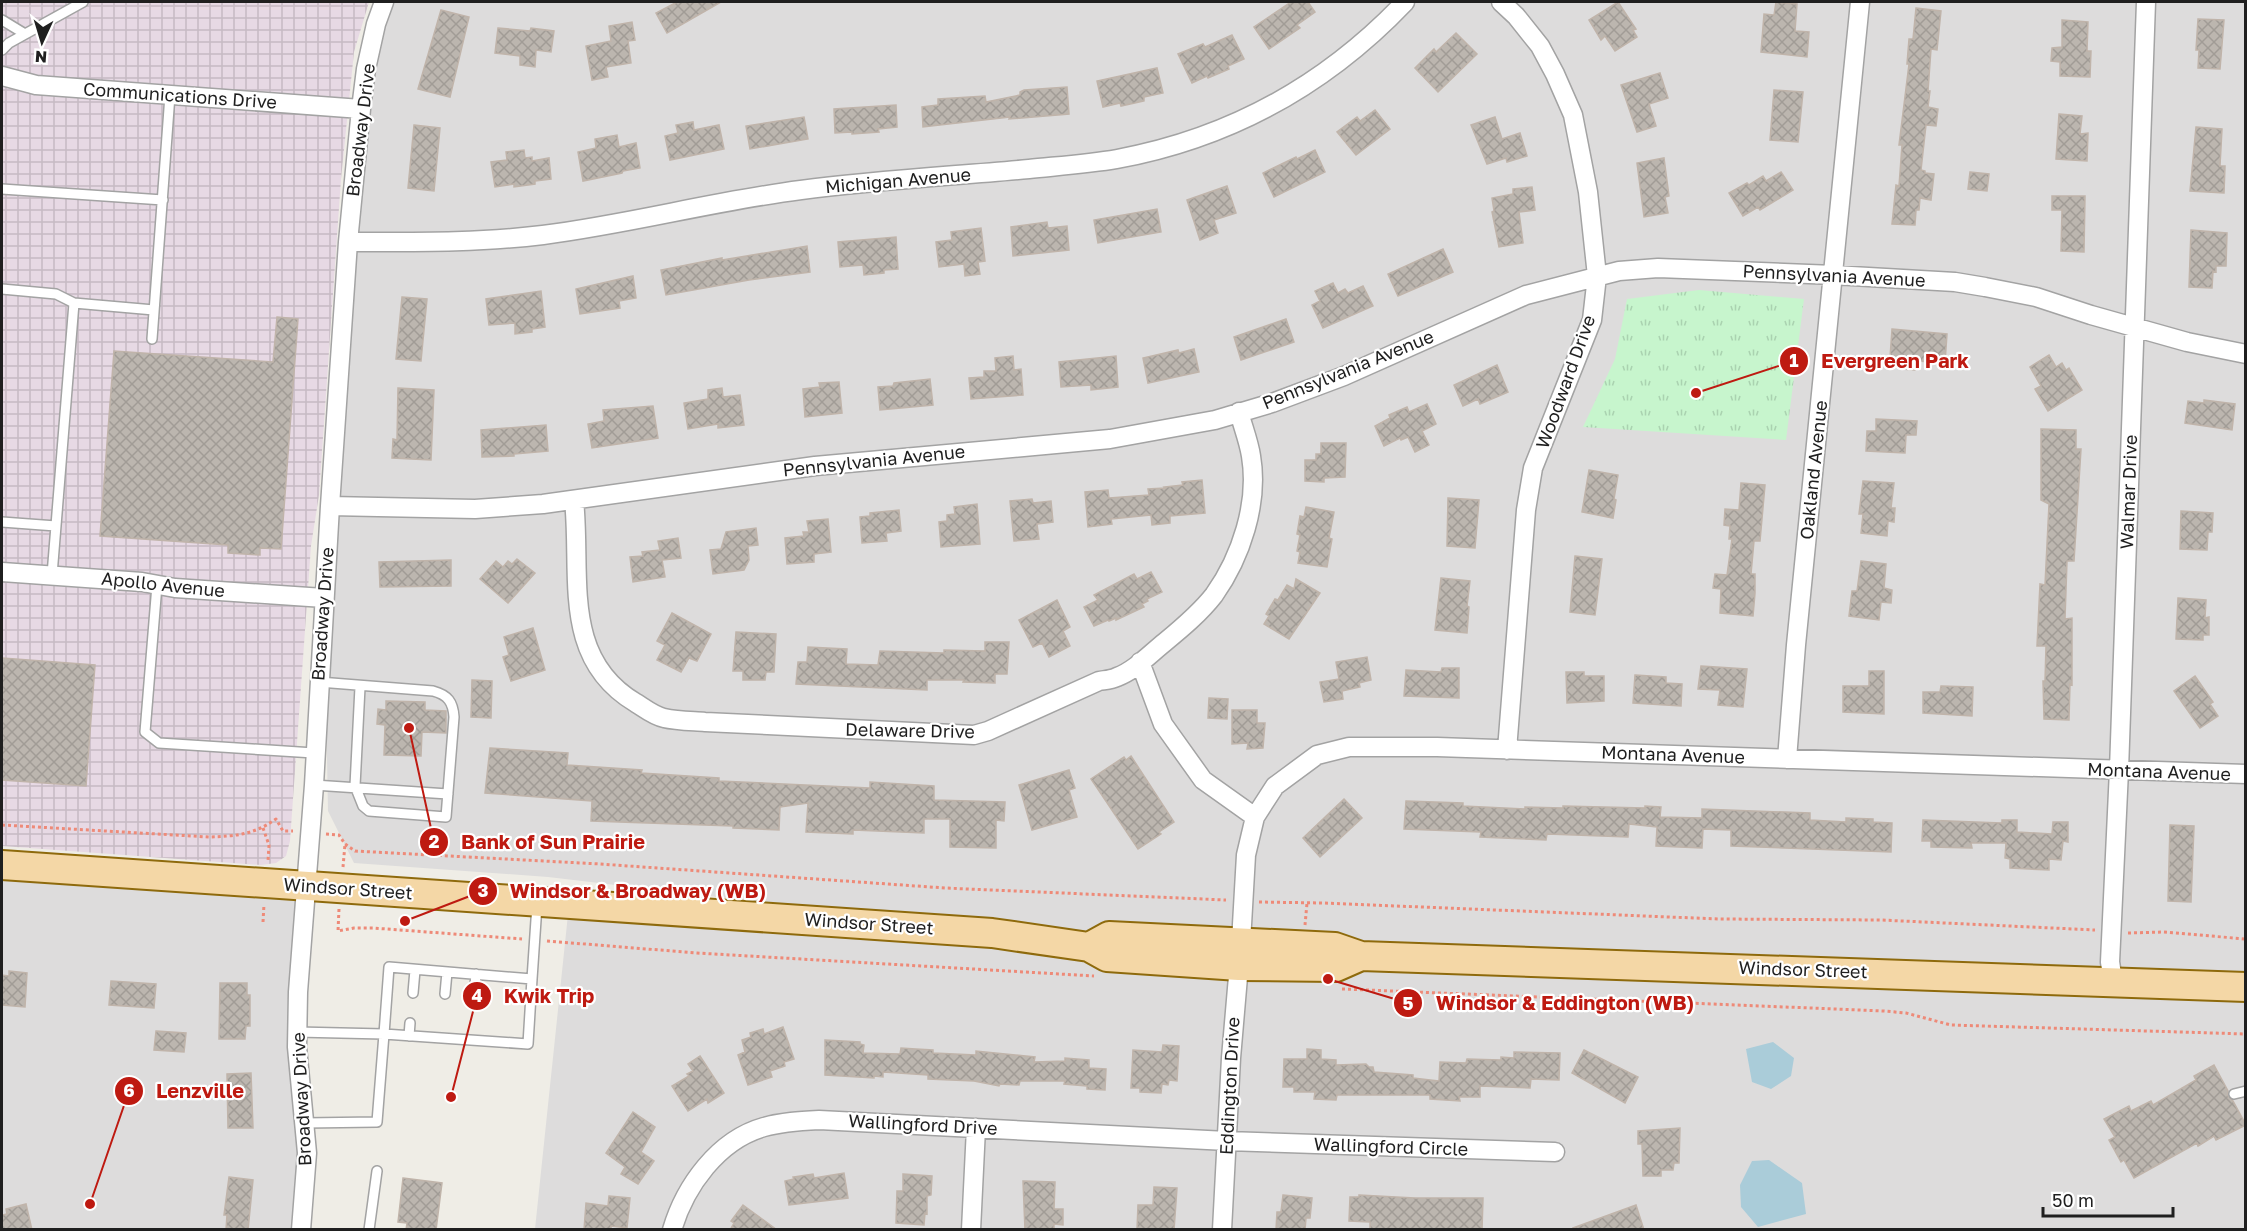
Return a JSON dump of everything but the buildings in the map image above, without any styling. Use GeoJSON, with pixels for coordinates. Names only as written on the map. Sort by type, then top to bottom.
{"type":"FeatureCollection","features":[{"type":"Feature","properties":{"kind":"main road","name":"Windsor Street"},"geometry":{"type":"LineString","coordinates":[[2,865],[992,933],[1089,946],[1107,957],[1240,954],[1336,967],[1361,956],[2246,987]]}},
{"type":"Feature","properties":{"kind":"street","name":"Broadway Drive"},"geometry":{"type":"LineString","coordinates":[[301,1230],[306,1178],[305,1123],[297,1032],[298,992],[314,785],[314,753],[330,506],[348,242],[361,109],[366,69],[376,24],[384,2]]}},
{"type":"Feature","properties":{"kind":"street","name":"Michigan Avenue"},"geometry":{"type":"LineString","coordinates":[[348,242],[479,241],[545,235],[801,190],[1051,167],[1117,159],[1170,147],[1216,131],[1267,108],[1303,88],[1341,62],[1406,2]]}},
{"type":"Feature","properties":{"kind":"street","name":"Woodward Drive"},"geometry":{"type":"LineString","coordinates":[[1501,2],[1516,16],[1540,46],[1573,115],[1588,192],[1597,276],[1592,320],[1533,468],[1526,510],[1507,750]]}},
{"type":"Feature","properties":{"kind":"street","name":"Oakland Avenue"},"geometry":{"type":"LineString","coordinates":[[1787,759],[1796,645],[1860,2]]}},
{"type":"Feature","properties":{"kind":"street","name":"Walmar Drive"},"geometry":{"type":"LineString","coordinates":[[2113,981],[2109,962],[2119,770],[2146,2]]}},
{"type":"Feature","properties":{"kind":"street","name":"Communications Drive"},"geometry":{"type":"LineString","coordinates":[[2,76],[36,85],[361,109]]}},
{"type":"Feature","properties":{"kind":"street","name":"Pennsylvania Avenue"},"geometry":{"type":"LineString","coordinates":[[330,506],[475,509],[574,500],[815,466],[1110,439],[1215,420],[1344,376],[1526,295],[1597,276],[1658,268],[1834,274],[1985,286],[2036,297],[2187,342],[2246,354]]}},
{"type":"Feature","properties":{"kind":"street","name":"Delaware Drive"},"geometry":{"type":"LineString","coordinates":[[574,500],[581,627],[588,652],[596,667],[623,696],[663,718],[867,731],[974,735],[988,731],[1099,681],[1117,677],[1140,662],[1191,621],[1214,595],[1229,569],[1245,531],[1252,480],[1251,457],[1239,412]]}},
{"type":"Feature","properties":{"kind":"street","name":"Apollo Avenue"},"geometry":{"type":"LineString","coordinates":[[2,572],[174,588],[324,598]]}},
{"type":"Feature","properties":{"kind":"street"},"geometry":{"type":"LineString","coordinates":[[1140,662],[1163,724],[1203,780],[1255,817]]}},
{"type":"Feature","properties":{"kind":"street","name":"Montana Avenue"},"geometry":{"type":"LineString","coordinates":[[1240,954],[1246,855],[1255,817],[1275,786],[1317,755],[1349,747],[1376,746],[2246,774]]}},
{"type":"Feature","properties":{"kind":"street","name":"Eddington Drive"},"geometry":{"type":"LineString","coordinates":[[1222,1230],[1231,1058],[1240,954]]}},
{"type":"Feature","properties":{"kind":"street","name":"Wallingford Drive"},"geometry":{"type":"LineString","coordinates":[[672,1230],[680,1206],[694,1181],[718,1153],[762,1127],[792,1121],[819,1120],[1227,1141]]}},
{"type":"Feature","properties":{"kind":"street"},"geometry":{"type":"LineString","coordinates":[[971,1230],[976,1128]]}},
{"type":"Feature","properties":{"kind":"street","name":"Wallingford Circle"},"geometry":{"type":"LineString","coordinates":[[1227,1141],[1555,1152]]}},
{"type":"Feature","properties":{"kind":"lane"},"geometry":{"type":"LineString","coordinates":[[2,50],[9,43],[83,2]]}},
{"type":"Feature","properties":{"kind":"lane"},"geometry":{"type":"LineString","coordinates":[[2,20],[25,34]]}},
{"type":"Feature","properties":{"kind":"lane"},"geometry":{"type":"LineString","coordinates":[[152,339],[170,95]]}},
{"type":"Feature","properties":{"kind":"lane"},"geometry":{"type":"LineString","coordinates":[[2,189],[163,200]]}},
{"type":"Feature","properties":{"kind":"lane"},"geometry":{"type":"LineString","coordinates":[[2,289],[56,294],[74,303],[154,310]]}},
{"type":"Feature","properties":{"kind":"lane"},"geometry":{"type":"LineString","coordinates":[[52,575],[74,303]]}},
{"type":"Feature","properties":{"kind":"lane"},"geometry":{"type":"LineString","coordinates":[[2,522],[56,526]]}},
{"type":"Feature","properties":{"kind":"lane"},"geometry":{"type":"LineString","coordinates":[[157,585],[146,732],[159,743],[314,753]]}},
{"type":"Feature","properties":{"kind":"lane"},"geometry":{"type":"LineString","coordinates":[[319,682],[433,691],[444,694],[454,717],[446,817],[369,811],[363,806],[355,786],[360,687]]}},
{"type":"Feature","properties":{"kind":"lane"},"geometry":{"type":"LineString","coordinates":[[314,785],[448,794]]}},
{"type":"Feature","properties":{"kind":"lane"},"geometry":{"type":"LineString","coordinates":[[297,1032],[384,1034],[528,1044],[537,902]]}},
{"type":"Feature","properties":{"kind":"lane"},"geometry":{"type":"LineString","coordinates":[[305,1123],[377,1122],[389,968],[532,979]]}},
{"type":"Feature","properties":{"kind":"lane"},"geometry":{"type":"LineString","coordinates":[[413,993],[415,970]]}},
{"type":"Feature","properties":{"kind":"lane"},"geometry":{"type":"LineString","coordinates":[[446,994],[447,972]]}},
{"type":"Feature","properties":{"kind":"lane"},"geometry":{"type":"LineString","coordinates":[[474,997],[476,974]]}},
{"type":"Feature","properties":{"kind":"lane"},"geometry":{"type":"LineString","coordinates":[[409,1036],[410,1023]]}},
{"type":"Feature","properties":{"kind":"lane"},"geometry":{"type":"LineString","coordinates":[[443,1025],[443,1038]]}},
{"type":"Feature","properties":{"kind":"lane"},"geometry":{"type":"LineString","coordinates":[[471,1040],[472,1028]]}},
{"type":"Feature","properties":{"kind":"lane"},"geometry":{"type":"LineString","coordinates":[[2234,1094],[2246,1091]]}},
{"type":"Feature","properties":{"kind":"lane"},"geometry":{"type":"LineString","coordinates":[[369,1230],[377,1171]]}},
{"type":"Feature","properties":{"kind":"path"},"geometry":{"type":"LineString","coordinates":[[2,825],[210,837],[240,836],[263,828],[276,819],[284,831],[339,835],[345,844],[355,851],[600,864],[945,888],[1243,902],[1322,903],[1719,919],[1881,920],[2092,930],[2111,933],[2163,932],[2246,939]]}},
{"type":"Feature","properties":{"kind":"shaded area"},"geometry":{"type":"Polygon","coordinates":[[[2,2],[369,2],[354,52],[341,179],[319,495],[311,546],[290,841],[286,856],[276,863],[261,865],[2,846],[2,2]]]}},
{"type":"Feature","properties":{"kind":"shaded area"},"geometry":{"type":"Polygon","coordinates":[[[384,2],[2245,2],[2245,1229],[535,1229],[569,905],[785,905],[548,877],[354,863],[328,811],[324,598],[348,242],[384,2]]]}},
{"type":"Feature","properties":{"kind":"shaded area"},"geometry":{"type":"Polygon","coordinates":[[[2,865],[306,886],[301,1229],[2,1229],[2,865]]]}},
{"type":"Feature","properties":{"kind":"green space"},"geometry":{"type":"Polygon","coordinates":[[[1699,290],[1804,299],[1786,440],[1583,427],[1615,359],[1627,299],[1699,290]]]}},
{"type":"Feature","properties":{"kind":"water"},"geometry":{"type":"Polygon","coordinates":[[[1773,1042],[1794,1058],[1791,1076],[1771,1089],[1752,1082],[1746,1049],[1773,1042]]]}},
{"type":"Feature","properties":{"kind":"water"},"geometry":{"type":"Polygon","coordinates":[[[1769,1160],[1802,1183],[1806,1214],[1758,1227],[1741,1207],[1740,1185],[1752,1161],[1769,1160]]]}},
{"type":"Feature","properties":{"kind":"place","name":"Evergreen Park"},"geometry":{"type":"Point","coordinates":[1696,393]}},
{"type":"Feature","properties":{"kind":"place","name":"Bank of Sun Prairie"},"geometry":{"type":"Point","coordinates":[409,728]}},
{"type":"Feature","properties":{"kind":"place","name":"Windsor & Broadway (WB)"},"geometry":{"type":"Point","coordinates":[405,921]}},
{"type":"Feature","properties":{"kind":"place","name":"Windsor & Eddington (WB)"},"geometry":{"type":"Point","coordinates":[1328,979]}},
{"type":"Feature","properties":{"kind":"place","name":"Kwik Trip"},"geometry":{"type":"Point","coordinates":[451,1097]}},
{"type":"Feature","properties":{"kind":"place","name":"Lenzville"},"geometry":{"type":"Point","coordinates":[90,1204]}}]}
